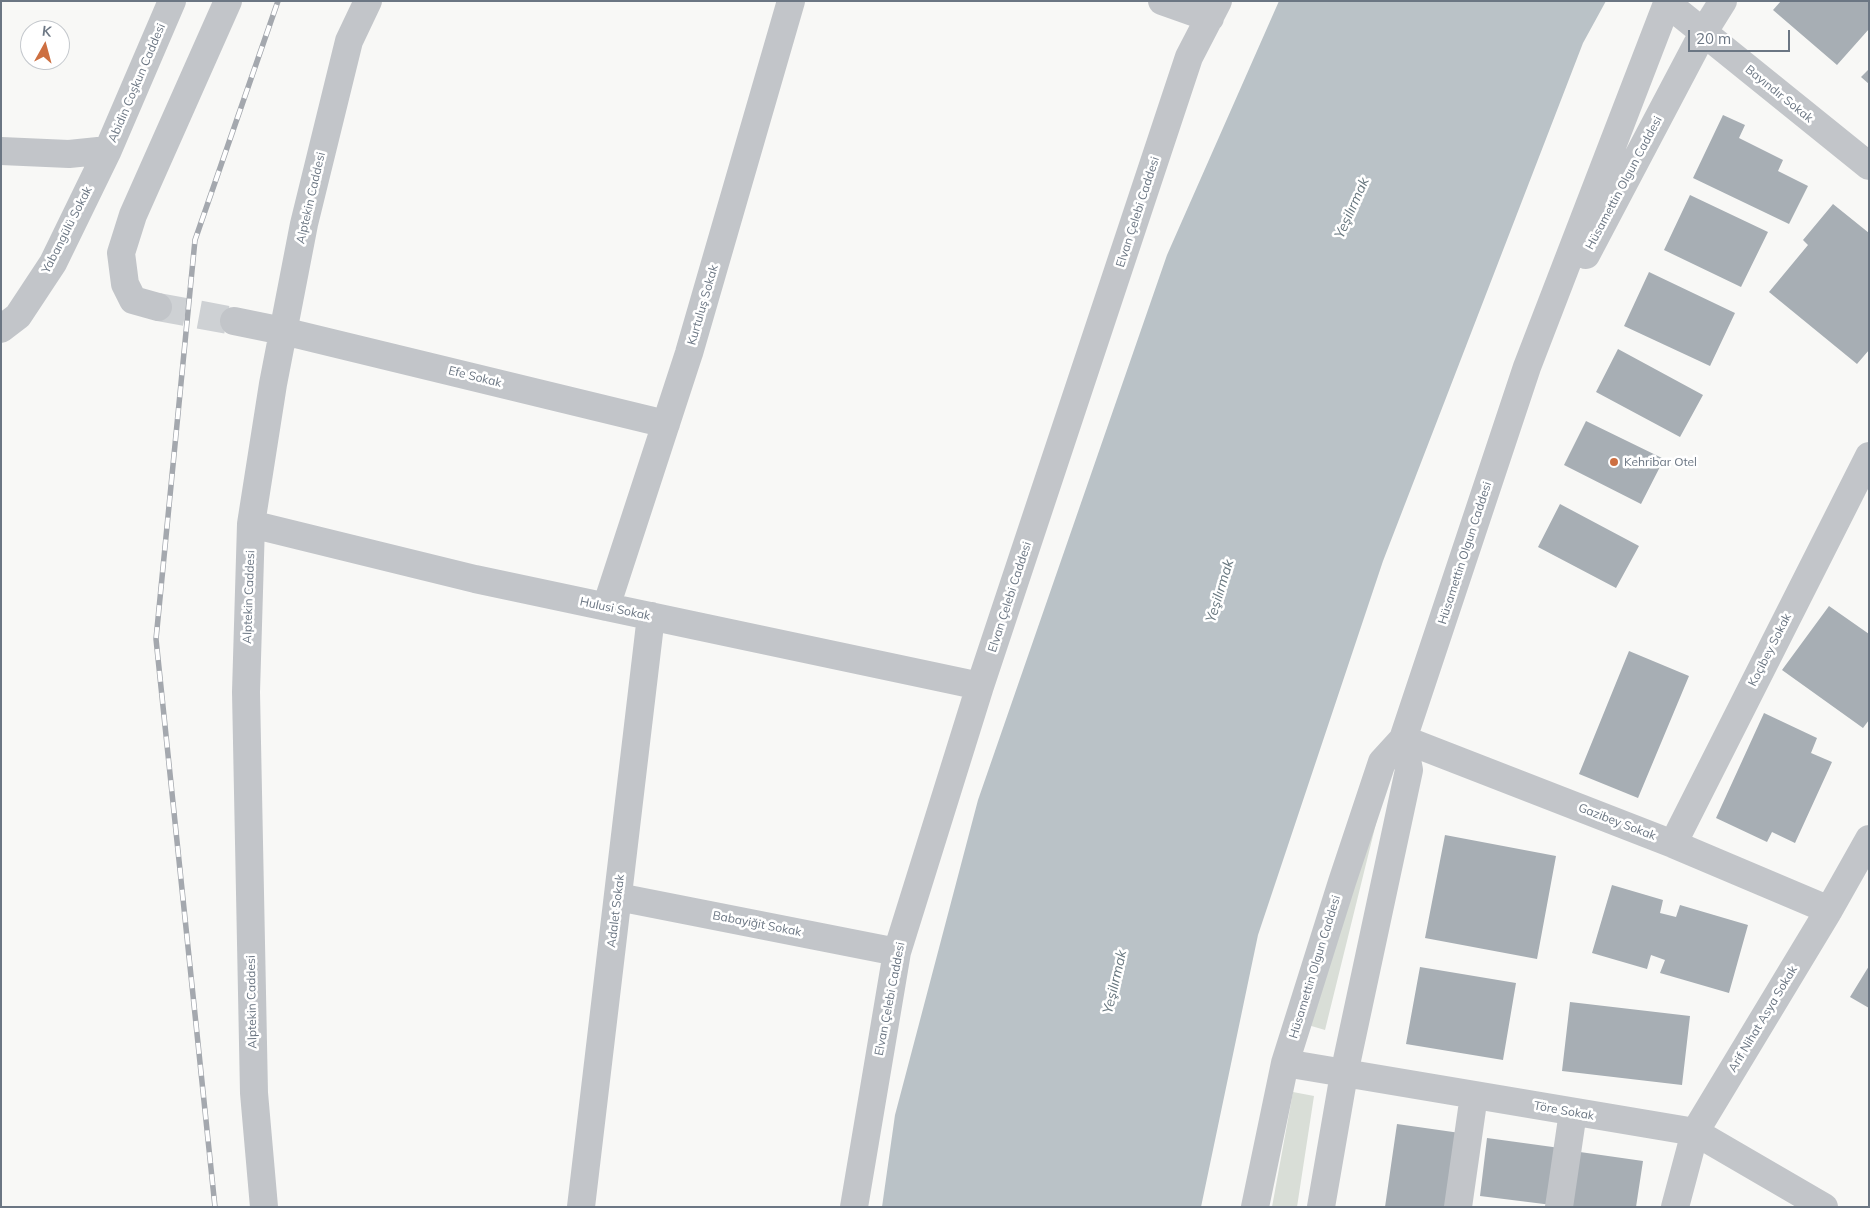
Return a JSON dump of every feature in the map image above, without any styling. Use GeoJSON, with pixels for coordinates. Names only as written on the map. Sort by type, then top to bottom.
{"type":"FeatureCollection","features":[{"type":"Feature","properties":{"kind":"street","name":"Abidin Coşkun Caddesi"},"geometry":{"type":"LineString","coordinates":[[1,151],[70,154],[108,150],[172,1]]}},
{"type":"Feature","properties":{"kind":"street"},"geometry":{"type":"LineString","coordinates":[[158,306],[133,300],[125,284],[121,253],[133,215],[228,1]]}},
{"type":"Feature","properties":{"kind":"street","name":"Alptekin Caddesi"},"geometry":{"type":"LineString","coordinates":[[264,1207],[254,1093],[246,692],[251,524],[273,384],[304,224],[349,41],[368,1]]}},
{"type":"Feature","properties":{"kind":"street","name":"Kurtuluş Sokak"},"geometry":{"type":"LineString","coordinates":[[606,607],[689,353],[791,1]]}},
{"type":"Feature","properties":{"kind":"street"},"geometry":{"type":"LineString","coordinates":[[1162,1],[1214,9]]}},
{"type":"Feature","properties":{"kind":"street","name":"Hüsamettin Olgun Caddesi"},"geometry":{"type":"LineString","coordinates":[[1527,367],[1703,33],[1723,1]]}},
{"type":"Feature","properties":{"kind":"street","name":"Hüsamettin Olgun Caddesi"},"geometry":{"type":"LineString","coordinates":[[1254,1207],[1285,1063],[1382,762],[1403,739],[1527,367],[1667,2]]}},
{"type":"Feature","properties":{"kind":"street","name":"Bayındır Sokak"},"geometry":{"type":"LineString","coordinates":[[1667,2],[1869,166]]}},
{"type":"Feature","properties":{"kind":"street","name":"Elvan Çelebi Caddesi"},"geometry":{"type":"LineString","coordinates":[[854,1207],[897,952],[980,686],[1189,57],[1214,9]]}},
{"type":"Feature","properties":{"kind":"street","name":"Yabangülü Sokak"},"geometry":{"type":"LineString","coordinates":[[1,329],[18,316],[53,263],[108,150]]}},
{"type":"Feature","properties":{"kind":"street","name":"Efe Sokak"},"geometry":{"type":"LineString","coordinates":[[234,321],[283,331],[666,424]]}},
{"type":"Feature","properties":{"kind":"street","name":"Koçibey Sokak"},"geometry":{"type":"LineString","coordinates":[[1673,844],[1869,456]]}},
{"type":"Feature","properties":{"kind":"street","name":"Hulusi Sokak"},"geometry":{"type":"LineString","coordinates":[[251,524],[475,579],[980,686]]}},
{"type":"Feature","properties":{"kind":"street","name":"Adalet Sokak"},"geometry":{"type":"LineString","coordinates":[[581,1207],[651,616]]}},
{"type":"Feature","properties":{"kind":"street","name":"Hüsamettin Olgun Caddesi"},"geometry":{"type":"LineString","coordinates":[[1321,1207],[1344,1074],[1409,770],[1403,739]]}},
{"type":"Feature","properties":{"kind":"street","name":"Gazibey Sokak"},"geometry":{"type":"LineString","coordinates":[[1403,739],[1673,844],[1829,910]]}},
{"type":"Feature","properties":{"kind":"street","name":"Arif Nihat Asya Sokak"},"geometry":{"type":"LineString","coordinates":[[1675,1207],[1695,1132],[1829,910],[1869,839]]}},
{"type":"Feature","properties":{"kind":"street","name":"Babayiğit Sokak"},"geometry":{"type":"LineString","coordinates":[[618,897],[897,952]]}},
{"type":"Feature","properties":{"kind":"street","name":"Töre Sokak"},"geometry":{"type":"LineString","coordinates":[[1285,1063],[1695,1132],[1824,1207]]}},
{"type":"Feature","properties":{"kind":"street"},"geometry":{"type":"LineString","coordinates":[[1458,1207],[1474,1095]]}},
{"type":"Feature","properties":{"kind":"street"},"geometry":{"type":"LineString","coordinates":[[1559,1207],[1573,1112]]}},
{"type":"Feature","properties":{"kind":"shaded area"},"geometry":{"type":"Polygon","coordinates":[[[1386,783],[1325,1030],[1308,1025],[1386,783]]]}},
{"type":"Feature","properties":{"kind":"shaded area"},"geometry":{"type":"Polygon","coordinates":[[[1293,1092],[1314,1096],[1297,1207],[1272,1207],[1293,1092]]]}},
{"type":"Feature","properties":{"kind":"water","name":"Yeşilırmak"},"geometry":{"type":"Polygon","coordinates":[[[1279,1],[1606,1],[1583,43],[1383,561],[1258,935],[1201,1207],[882,1207],[895,1115],[978,800],[1167,255],[1279,1]]]}},
{"type":"Feature","properties":{"kind":"building"},"geometry":{"type":"Polygon","coordinates":[[[1781,1],[1869,1],[1869,29],[1837,65],[1773,10],[1781,1]]]}},
{"type":"Feature","properties":{"kind":"building"},"geometry":{"type":"Polygon","coordinates":[[[1869,69],[1869,84],[1861,77],[1869,69]]]}},
{"type":"Feature","properties":{"kind":"building"},"geometry":{"type":"Polygon","coordinates":[[[1723,115],[1745,125],[1739,138],[1783,160],[1778,171],[1808,186],[1789,224],[1693,178],[1723,115]]]}},
{"type":"Feature","properties":{"kind":"building"},"geometry":{"type":"Polygon","coordinates":[[[1690,195],[1768,232],[1741,287],[1664,250],[1690,195]]]}},
{"type":"Feature","properties":{"kind":"building"},"geometry":{"type":"Polygon","coordinates":[[[1833,204],[1869,233],[1869,350],[1857,364],[1769,292],[1808,245],[1803,240],[1833,204]]]}},
{"type":"Feature","properties":{"kind":"building"},"geometry":{"type":"Polygon","coordinates":[[[1649,272],[1735,313],[1710,366],[1624,326],[1649,272]]]}},
{"type":"Feature","properties":{"kind":"building"},"geometry":{"type":"Polygon","coordinates":[[[1618,349],[1703,395],[1680,437],[1596,392],[1618,349]]]}},
{"type":"Feature","properties":{"kind":"building","name":"Kehribar Otel"},"geometry":{"type":"Polygon","coordinates":[[[1586,421],[1664,459],[1641,504],[1564,465],[1586,421]]]}},
{"type":"Feature","properties":{"kind":"building"},"geometry":{"type":"Polygon","coordinates":[[[1560,504],[1639,546],[1616,588],[1538,547],[1560,504]]]}},
{"type":"Feature","properties":{"kind":"building"},"geometry":{"type":"Polygon","coordinates":[[[1829,606],[1869,634],[1869,720],[1863,728],[1782,670],[1829,606]]]}},
{"type":"Feature","properties":{"kind":"building"},"geometry":{"type":"Polygon","coordinates":[[[1629,651],[1689,676],[1638,798],[1579,774],[1629,651]]]}},
{"type":"Feature","properties":{"kind":"building"},"geometry":{"type":"Polygon","coordinates":[[[1764,713],[1817,738],[1811,753],[1832,762],[1795,843],[1772,832],[1767,842],[1716,818],[1764,713]]]}},
{"type":"Feature","properties":{"kind":"building"},"geometry":{"type":"Polygon","coordinates":[[[1445,835],[1556,856],[1537,959],[1425,938],[1445,835]]]}},
{"type":"Feature","properties":{"kind":"building"},"geometry":{"type":"Polygon","coordinates":[[[1612,885],[1663,900],[1660,913],[1676,917],[1680,905],[1748,925],[1729,993],[1660,973],[1665,960],[1651,955],[1647,969],[1592,953],[1612,885]]]}},
{"type":"Feature","properties":{"kind":"building"},"geometry":{"type":"Polygon","coordinates":[[[1869,966],[1869,1008],[1850,997],[1869,966]]]}},
{"type":"Feature","properties":{"kind":"building"},"geometry":{"type":"Polygon","coordinates":[[[1420,967],[1516,983],[1503,1060],[1406,1044],[1420,967]]]}},
{"type":"Feature","properties":{"kind":"building"},"geometry":{"type":"Polygon","coordinates":[[[1570,1002],[1690,1016],[1682,1085],[1562,1071],[1570,1002]]]}},
{"type":"Feature","properties":{"kind":"building"},"geometry":{"type":"Polygon","coordinates":[[[1397,1124],[1460,1133],[1449,1207],[1385,1207],[1397,1124]]]}},
{"type":"Feature","properties":{"kind":"building"},"geometry":{"type":"Polygon","coordinates":[[[1487,1138],[1560,1148],[1552,1205],[1480,1196],[1487,1138]]]}},
{"type":"Feature","properties":{"kind":"building"},"geometry":{"type":"Polygon","coordinates":[[[1580,1152],[1643,1161],[1636,1207],[1572,1207],[1580,1152]]]}},
{"type":"Feature","properties":{"kind":"tunnel"},"geometry":{"type":"LineString","coordinates":[[158,307],[234,321]]}},
{"type":"Feature","properties":{"kind":"railway"},"geometry":{"type":"LineString","coordinates":[[215,1207],[156,639],[195,240],[278,1]]}},
{"type":"Feature","properties":{"kind":"place","name":"Kehribar Otel"},"geometry":{"type":"Point","coordinates":[1614,462]}}]}
